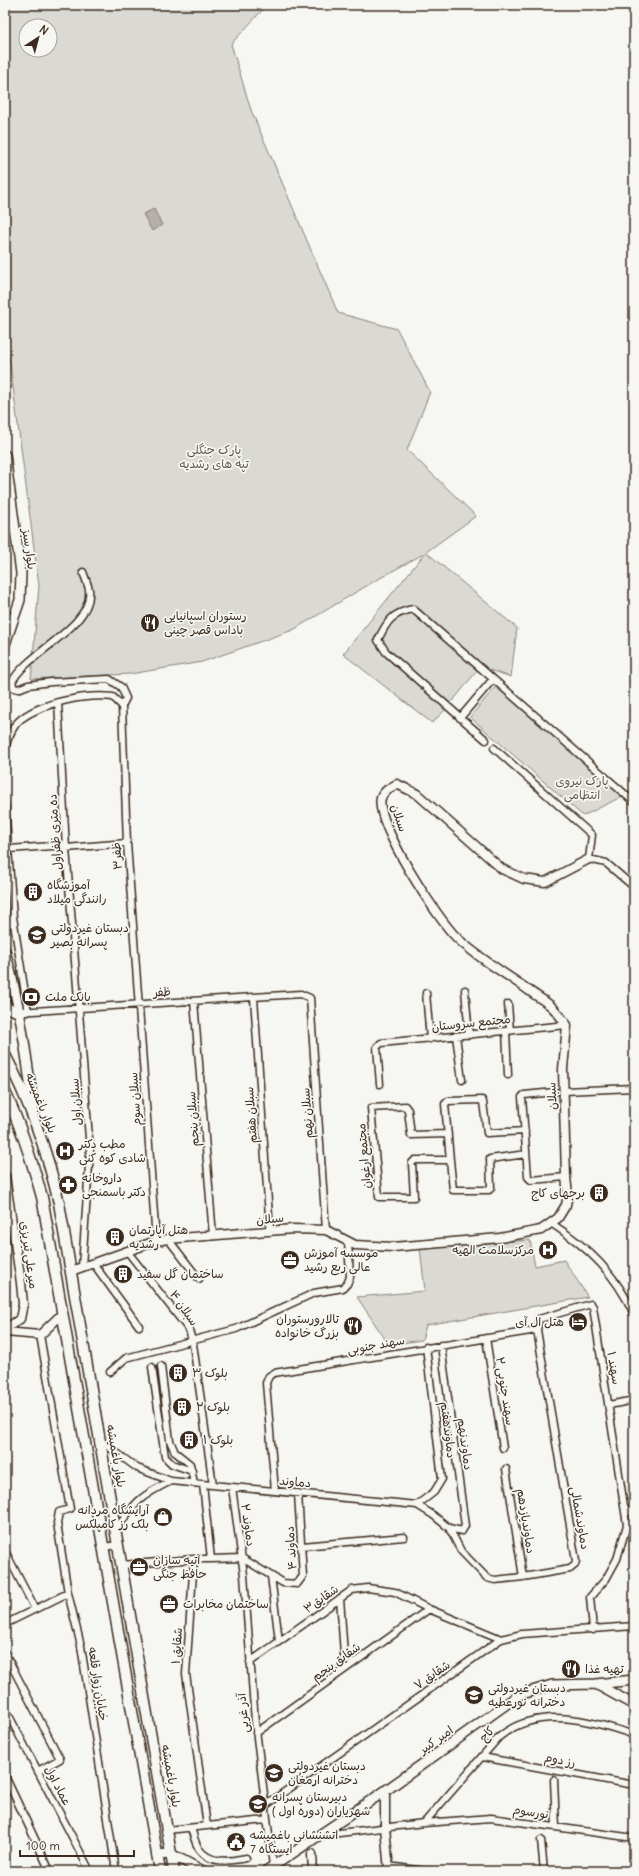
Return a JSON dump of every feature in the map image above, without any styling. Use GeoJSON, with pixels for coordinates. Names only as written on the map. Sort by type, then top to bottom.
{"type":"FeatureCollection","features":[{"type":"Feature","properties":{"kind":"main road","name":"بلوار سبز"},"geometry":{"type":"LineString","coordinates":[[5,455],[21,573],[20,600],[5,644]]}},
{"type":"Feature","properties":{"kind":"main road"},"geometry":{"type":"LineString","coordinates":[[5,950],[28,1060],[34,1115]]}},
{"type":"Feature","properties":{"kind":"main road"},"geometry":{"type":"LineString","coordinates":[[5,1002],[7,1008],[18,1012]]}},
{"type":"Feature","properties":{"kind":"main road","name":"بلوار باغمیشه"},"geometry":{"type":"LineString","coordinates":[[5,1054],[34,1115],[49,1161],[60,1203],[99,1440],[116,1530],[174,1871]]}},
{"type":"Feature","properties":{"kind":"main road"},"geometry":{"type":"LineString","coordinates":[[5,1092],[18,1120],[38,1184],[160,1871]]}},
{"type":"Feature","properties":{"kind":"main road","name":"امیر کبیر"},"geometry":{"type":"LineString","coordinates":[[269,1869],[385,1790],[519,1695],[552,1685],[596,1684],[634,1680]]}},
{"type":"Feature","properties":{"kind":"main road"},"geometry":{"type":"LineString","coordinates":[[596,1684],[634,1705]]}},
{"type":"Feature","properties":{"kind":"main road"},"geometry":{"type":"LineString","coordinates":[[157,1855],[171,1854],[203,1871]]}},
{"type":"Feature","properties":{"kind":"street","name":"ظفر۳"},"geometry":{"type":"LineString","coordinates":[[83,572],[89,591],[87,607],[69,630],[30,661],[12,682],[14,688],[18,689],[28,685],[51,682],[109,679],[121,687],[126,698],[122,706],[127,843],[140,1005]]}},
{"type":"Feature","properties":{"kind":"street"},"geometry":{"type":"LineString","coordinates":[[486,740],[386,652],[378,640],[383,628],[392,617],[400,612],[413,609],[634,802]]}},
{"type":"Feature","properties":{"kind":"street"},"geometry":{"type":"LineString","coordinates":[[460,718],[494,679]]}},
{"type":"Feature","properties":{"kind":"street"},"geometry":{"type":"LineString","coordinates":[[5,748],[8,736],[20,720],[37,710],[58,702],[105,696],[113,697],[122,706]]}},
{"type":"Feature","properties":{"kind":"street","name":"ده متری ظفراول"},"geometry":{"type":"LineString","coordinates":[[58,702],[66,846],[80,1008]]}},
{"type":"Feature","properties":{"kind":"street"},"geometry":{"type":"LineString","coordinates":[[494,748],[592,835],[589,859],[606,863],[634,887]]}},
{"type":"Feature","properties":{"kind":"street","name":"سبلان"},"geometry":{"type":"LineString","coordinates":[[71,1271],[156,1241],[168,1239],[270,1231],[326,1230],[355,1245],[392,1247],[500,1238],[541,1230],[558,1218],[566,1205],[568,1195],[566,1177],[563,1069],[567,1024],[552,1007],[514,979],[477,955],[456,937],[417,884],[395,843],[381,812],[381,799],[385,790],[396,784],[417,794],[502,869],[524,879],[545,882],[589,859]]}},
{"type":"Feature","properties":{"kind":"street"},"geometry":{"type":"LineString","coordinates":[[5,806],[13,917],[28,1012]]}},
{"type":"Feature","properties":{"kind":"street"},"geometry":{"type":"LineString","coordinates":[[9,849],[127,843]]}},
{"type":"Feature","properties":{"kind":"street"},"geometry":{"type":"LineString","coordinates":[[5,926],[10,923],[13,917]]}},
{"type":"Feature","properties":{"kind":"street"},"geometry":{"type":"LineString","coordinates":[[465,990],[468,1035]]}},
{"type":"Feature","properties":{"kind":"street"},"geometry":{"type":"LineString","coordinates":[[426,993],[430,1039]]}},
{"type":"Feature","properties":{"kind":"street","name":"ظفر"},"geometry":{"type":"LineString","coordinates":[[18,1012],[194,1001],[306,996]]}},
{"type":"Feature","properties":{"kind":"street","name":"سبلان نهم"},"geometry":{"type":"LineString","coordinates":[[306,996],[310,998],[326,1230]]}},
{"type":"Feature","properties":{"kind":"street","name":"سبلان هفتم"},"geometry":{"type":"LineString","coordinates":[[254,998],[270,1231]]}},
{"type":"Feature","properties":{"kind":"street","name":"سبلان پنجم"},"geometry":{"type":"LineString","coordinates":[[194,1001],[213,1236]]}},
{"type":"Feature","properties":{"kind":"street"},"geometry":{"type":"LineString","coordinates":[[508,1004],[508,1075]]}},
{"type":"Feature","properties":{"kind":"street","name":"سبلان سوم"},"geometry":{"type":"LineString","coordinates":[[140,1005],[156,1241]]}},
{"type":"Feature","properties":{"kind":"street","name":"سبلان اول"},"geometry":{"type":"LineString","coordinates":[[80,1008],[90,1151],[82,1267]]}},
{"type":"Feature","properties":{"kind":"street","name":"مجتمع سروستان"},"geometry":{"type":"LineString","coordinates":[[380,1084],[378,1044],[567,1024]]}},
{"type":"Feature","properties":{"kind":"street"},"geometry":{"type":"LineString","coordinates":[[456,1036],[462,1080]]}},
{"type":"Feature","properties":{"kind":"street"},"geometry":{"type":"LineString","coordinates":[[564,1091],[634,1088]]}},
{"type":"Feature","properties":{"kind":"street"},"geometry":{"type":"LineString","coordinates":[[555,1092],[523,1096],[529,1179],[566,1177]]}},
{"type":"Feature","properties":{"kind":"street"},"geometry":{"type":"LineString","coordinates":[[525,1131],[487,1133],[483,1102],[478,1099],[446,1102],[453,1190],[488,1190],[491,1188],[490,1159],[526,1154]]}},
{"type":"Feature","properties":{"kind":"street","name":"مجتمع ارغوان"},"geometry":{"type":"LineString","coordinates":[[448,1134],[411,1135],[407,1107],[371,1108],[379,1197],[414,1197],[413,1161],[450,1160]]}},
{"type":"Feature","properties":{"kind":"street","name":"میرعلی تبریزی"},"geometry":{"type":"LineString","coordinates":[[5,1176],[22,1283],[23,1304],[20,1319],[5,1330]]}},
{"type":"Feature","properties":{"kind":"street"},"geometry":{"type":"LineString","coordinates":[[551,1223],[576,1239],[603,1264],[625,1294],[634,1314]]}},
{"type":"Feature","properties":{"kind":"street"},"geometry":{"type":"LineString","coordinates":[[168,1239],[199,1279]]}},
{"type":"Feature","properties":{"kind":"street"},"geometry":{"type":"LineString","coordinates":[[110,1372],[126,1358],[236,1329],[314,1293],[343,1288],[347,1284],[350,1277],[348,1241]]}},
{"type":"Feature","properties":{"kind":"street","name":"سبلان ۴"},"geometry":{"type":"LineString","coordinates":[[127,1251],[189,1330],[192,1341],[213,1485]]}},
{"type":"Feature","properties":{"kind":"street"},"geometry":{"type":"LineString","coordinates":[[93,1263],[139,1326]]}},
{"type":"Feature","properties":{"kind":"street","name":"سهند ۱"},"geometry":{"type":"LineString","coordinates":[[537,1330],[540,1319],[591,1304],[593,1307],[610,1405],[628,1526],[617,1559],[606,1579],[590,1597],[593,1630]]}},
{"type":"Feature","properties":{"kind":"street"},"geometry":{"type":"LineString","coordinates":[[5,1330],[40,1335],[62,1314]]}},
{"type":"Feature","properties":{"kind":"street","name":"سهند جنوبی"},"geometry":{"type":"LineString","coordinates":[[275,1491],[266,1383],[269,1376],[274,1373],[537,1330]]}},
{"type":"Feature","properties":{"kind":"street","name":"دماوندشمالی"},"geometry":{"type":"LineString","coordinates":[[417,1505],[434,1515],[449,1528],[461,1551],[487,1578],[495,1580],[523,1577],[570,1569],[576,1563],[537,1330]]}},
{"type":"Feature","properties":{"kind":"street","name":"خیابان زوار قلعه"},"geometry":{"type":"LineString","coordinates":[[40,1335],[70,1509],[59,1512],[57,1523],[68,1593],[81,1646],[116,1871]]}},
{"type":"Feature","properties":{"kind":"street","name":"سهند جنوبی ۲"},"geometry":{"type":"LineString","coordinates":[[486,1338],[503,1448]]}},
{"type":"Feature","properties":{"kind":"street","name":"دماوندنهم"},"geometry":{"type":"LineString","coordinates":[[441,1345],[465,1526],[462,1531],[449,1528]]}},
{"type":"Feature","properties":{"kind":"street","name":"دماوندهفتم"},"geometry":{"type":"LineString","coordinates":[[417,1505],[439,1487],[442,1479],[426,1347]]}},
{"type":"Feature","properties":{"kind":"street"},"geometry":{"type":"LineString","coordinates":[[161,1366],[170,1441],[174,1452],[190,1464],[194,1484]]}},
{"type":"Feature","properties":{"kind":"street"},"geometry":{"type":"LineString","coordinates":[[152,1367],[165,1457],[172,1464],[192,1471]]}},
{"type":"Feature","properties":{"kind":"street"},"geometry":{"type":"LineString","coordinates":[[610,1405],[634,1400]]}},
{"type":"Feature","properties":{"kind":"street","name":"دماوند"},"geometry":{"type":"LineString","coordinates":[[99,1440],[137,1468],[171,1481],[417,1505]]}},
{"type":"Feature","properties":{"kind":"street","name":"دماوندیازدهم"},"geometry":{"type":"LineString","coordinates":[[506,1469],[523,1577]]}},
{"type":"Feature","properties":{"kind":"street"},"geometry":{"type":"LineString","coordinates":[[116,1530],[137,1501],[149,1492],[171,1481]]}},
{"type":"Feature","properties":{"kind":"street"},"geometry":{"type":"LineString","coordinates":[[203,1484],[211,1559]]}},
{"type":"Feature","properties":{"kind":"street","name":"دماوند ۲"},"geometry":{"type":"LineString","coordinates":[[232,1487],[242,1558],[233,1559]]}},
{"type":"Feature","properties":{"kind":"street","name":"دماوند ۴"},"geometry":{"type":"LineString","coordinates":[[242,1558],[283,1583],[297,1584],[301,1580],[303,1576],[302,1546],[298,1493]]}},
{"type":"Feature","properties":{"kind":"street"},"geometry":{"type":"LineString","coordinates":[[625,1508],[634,1515]]}},
{"type":"Feature","properties":{"kind":"street"},"geometry":{"type":"LineString","coordinates":[[302,1546],[404,1537]]}},
{"type":"Feature","properties":{"kind":"street"},"geometry":{"type":"LineString","coordinates":[[103,1547],[118,1545]]}},
{"type":"Feature","properties":{"kind":"street"},"geometry":{"type":"LineString","coordinates":[[5,1551],[35,1609]]}},
{"type":"Feature","properties":{"kind":"street"},"geometry":{"type":"LineString","coordinates":[[122,1565],[194,1559],[242,1558]]}},
{"type":"Feature","properties":{"kind":"street","name":"آذر غربی"},"geometry":{"type":"LineString","coordinates":[[242,1558],[247,1601],[256,1733],[266,1805],[269,1869]]}},
{"type":"Feature","properties":{"kind":"street","name":"شقایق ۱"},"geometry":{"type":"LineString","coordinates":[[194,1559],[186,1674],[207,1826]]}},
{"type":"Feature","properties":{"kind":"street"},"geometry":{"type":"LineString","coordinates":[[271,1576],[279,1641]]}},
{"type":"Feature","properties":{"kind":"street","name":"شقایق۳"},"geometry":{"type":"LineString","coordinates":[[250,1662],[352,1590],[368,1588],[395,1592],[429,1609],[501,1639]]}},
{"type":"Feature","properties":{"kind":"street"},"geometry":{"type":"LineString","coordinates":[[5,1624],[68,1593]]}},
{"type":"Feature","properties":{"kind":"street"},"geometry":{"type":"LineString","coordinates":[[340,1598],[345,1669]]}},
{"type":"Feature","properties":{"kind":"street","name":"شقایق پنجم"},"geometry":{"type":"LineString","coordinates":[[256,1733],[429,1609]]}},
{"type":"Feature","properties":{"kind":"street","name":"شقایق ۷"},"geometry":{"type":"LineString","coordinates":[[266,1805],[501,1639],[522,1634],[634,1626]]}},
{"type":"Feature","properties":{"kind":"street"},"geometry":{"type":"LineString","coordinates":[[5,1653],[60,1760],[38,1771]]}},
{"type":"Feature","properties":{"kind":"street","name":"عماد اول"},"geometry":{"type":"LineString","coordinates":[[6,1712],[90,1871]]}},
{"type":"Feature","properties":{"kind":"street","name":"کاج"},"geometry":{"type":"LineString","coordinates":[[424,1823],[499,1737],[510,1728],[544,1718],[577,1719],[610,1727],[634,1735]]}},
{"type":"Feature","properties":{"kind":"street","name":"رز دوم"},"geometry":{"type":"LineString","coordinates":[[482,1757],[634,1785]]}},
{"type":"Feature","properties":{"kind":"street"},"geometry":{"type":"LineString","coordinates":[[5,1776],[50,1871]]}},
{"type":"Feature","properties":{"kind":"street"},"geometry":{"type":"LineString","coordinates":[[554,1780],[556,1827]]}},
{"type":"Feature","properties":{"kind":"street"},"geometry":{"type":"LineString","coordinates":[[385,1790],[385,1827],[388,1868],[425,1871]]}},
{"type":"Feature","properties":{"kind":"street","name":"نورسوم"},"geometry":{"type":"LineString","coordinates":[[424,1823],[491,1818],[634,1838]]}},
{"type":"Feature","properties":{"kind":"street"},"geometry":{"type":"LineString","coordinates":[[167,1830],[267,1820]]}},
{"type":"Feature","properties":{"kind":"street"},"geometry":{"type":"LineString","coordinates":[[320,1835],[424,1823]]}},
{"type":"Feature","properties":{"kind":"street"},"geometry":{"type":"LineString","coordinates":[[191,1828],[199,1849],[208,1856],[218,1861],[229,1862],[246,1858]]}},
{"type":"Feature","properties":{"kind":"street"},"geometry":{"type":"LineString","coordinates":[[540,1840],[544,1871]]}},
{"type":"Feature","properties":{"kind":"street"},"geometry":{"type":"LineString","coordinates":[[312,1854],[314,1871]]}},
{"type":"Feature","properties":{"kind":"green space","name":"پارک جنگلی تپه های رشدیه"},"geometry":{"type":"Polygon","coordinates":[[[5,5],[267,5],[231,44],[251,110],[338,313],[397,329],[430,392],[407,450],[476,516],[426,552],[517,628],[511,677],[480,667],[448,707],[432,723],[343,654],[425,553],[293,630],[202,662],[130,674],[31,679],[39,586],[5,326],[5,5]]]}},
{"type":"Feature","properties":{"kind":"green space","name":"پارک نیروی انتظامی"},"geometry":{"type":"Polygon","coordinates":[[[496,686],[623,796],[583,816],[470,717],[496,686]]]}},
{"type":"Feature","properties":{"kind":"green space"},"geometry":{"type":"Polygon","coordinates":[[[530,1240],[535,1266],[564,1260],[588,1297],[426,1325],[422,1340],[389,1345],[357,1297],[425,1291],[420,1248],[530,1240]]]}},
{"type":"Feature","properties":{"kind":"shaded area"},"geometry":{"type":"Polygon","coordinates":[[[154,209],[162,225],[152,231],[143,214],[154,209]]]}},
{"type":"Feature","properties":{"kind":"place","name":"رستوران اسپانیایی باداس قصر چینی"},"geometry":{"type":"Point","coordinates":[150,623]}},
{"type":"Feature","properties":{"kind":"place","name":"آموزشگاه رانندگی میلاد"},"geometry":{"type":"Point","coordinates":[33,892]}},
{"type":"Feature","properties":{"kind":"place","name":"دبستان غیردولتی پسرانه بصیر"},"geometry":{"type":"Point","coordinates":[37,935]}},
{"type":"Feature","properties":{"kind":"place","name":"بانک ملت"},"geometry":{"type":"Point","coordinates":[31,997]}},
{"type":"Feature","properties":{"kind":"place","name":"مطب دکتر شادی کوه کنی"},"geometry":{"type":"Point","coordinates":[65,1151]}},
{"type":"Feature","properties":{"kind":"place","name":"داروخانه دکتر باسمنجی"},"geometry":{"type":"Point","coordinates":[68,1185]}},
{"type":"Feature","properties":{"kind":"place","name":"برجهای کاج"},"geometry":{"type":"Point","coordinates":[599,1193]}},
{"type":"Feature","properties":{"kind":"place","name":"هتل آپارتمان رشدیه"},"geometry":{"type":"Point","coordinates":[115,1237]}},
{"type":"Feature","properties":{"kind":"place","name":"مرکزسلامت الهیه"},"geometry":{"type":"Point","coordinates":[548,1250]}},
{"type":"Feature","properties":{"kind":"place","name":"موسسه آموزش عالی ربع رشید"},"geometry":{"type":"Point","coordinates":[290,1260]}},
{"type":"Feature","properties":{"kind":"place","name":"ساختمان گل سفید"},"geometry":{"type":"Point","coordinates":[123,1274]}},
{"type":"Feature","properties":{"kind":"place","name":"هتل ال آی"},"geometry":{"type":"Point","coordinates":[578,1322]}},
{"type":"Feature","properties":{"kind":"place","name":"تالارورستوران بزرگ خانواده"},"geometry":{"type":"Point","coordinates":[353,1326]}},
{"type":"Feature","properties":{"kind":"place","name":"بلوک ۳"},"geometry":{"type":"Point","coordinates":[178,1373]}},
{"type":"Feature","properties":{"kind":"place","name":"بلوک ۲"},"geometry":{"type":"Point","coordinates":[182,1407]}},
{"type":"Feature","properties":{"kind":"place","name":"بلوک ۱"},"geometry":{"type":"Point","coordinates":[189,1440]}},
{"type":"Feature","properties":{"kind":"place","name":"آرایشگاه مردانه بلک رز کامپلکس"},"geometry":{"type":"Point","coordinates":[163,1517]}},
{"type":"Feature","properties":{"kind":"place","name":"آتیه سازان حافظ جنگی"},"geometry":{"type":"Point","coordinates":[139,1567]}},
{"type":"Feature","properties":{"kind":"place","name":"ساختمان مخابرات"},"geometry":{"type":"Point","coordinates":[169,1604]}},
{"type":"Feature","properties":{"kind":"place","name":"تهیه غذا"},"geometry":{"type":"Point","coordinates":[571,1669]}},
{"type":"Feature","properties":{"kind":"place","name":"دبستان غیردولتی دخترانه نورعطیه"},"geometry":{"type":"Point","coordinates":[474,1695]}},
{"type":"Feature","properties":{"kind":"place","name":"دبستان غیردولتی دخترانه ارمغان"},"geometry":{"type":"Point","coordinates":[274,1773]}},
{"type":"Feature","properties":{"kind":"place","name":"دبیرستان پسرانه شهریاران (دوره اول )"},"geometry":{"type":"Point","coordinates":[258,1804]}},
{"type":"Feature","properties":{"kind":"place","name":"اتشنشانی باغمیشه ایستگاه 7"},"geometry":{"type":"Point","coordinates":[236,1842]}}]}
